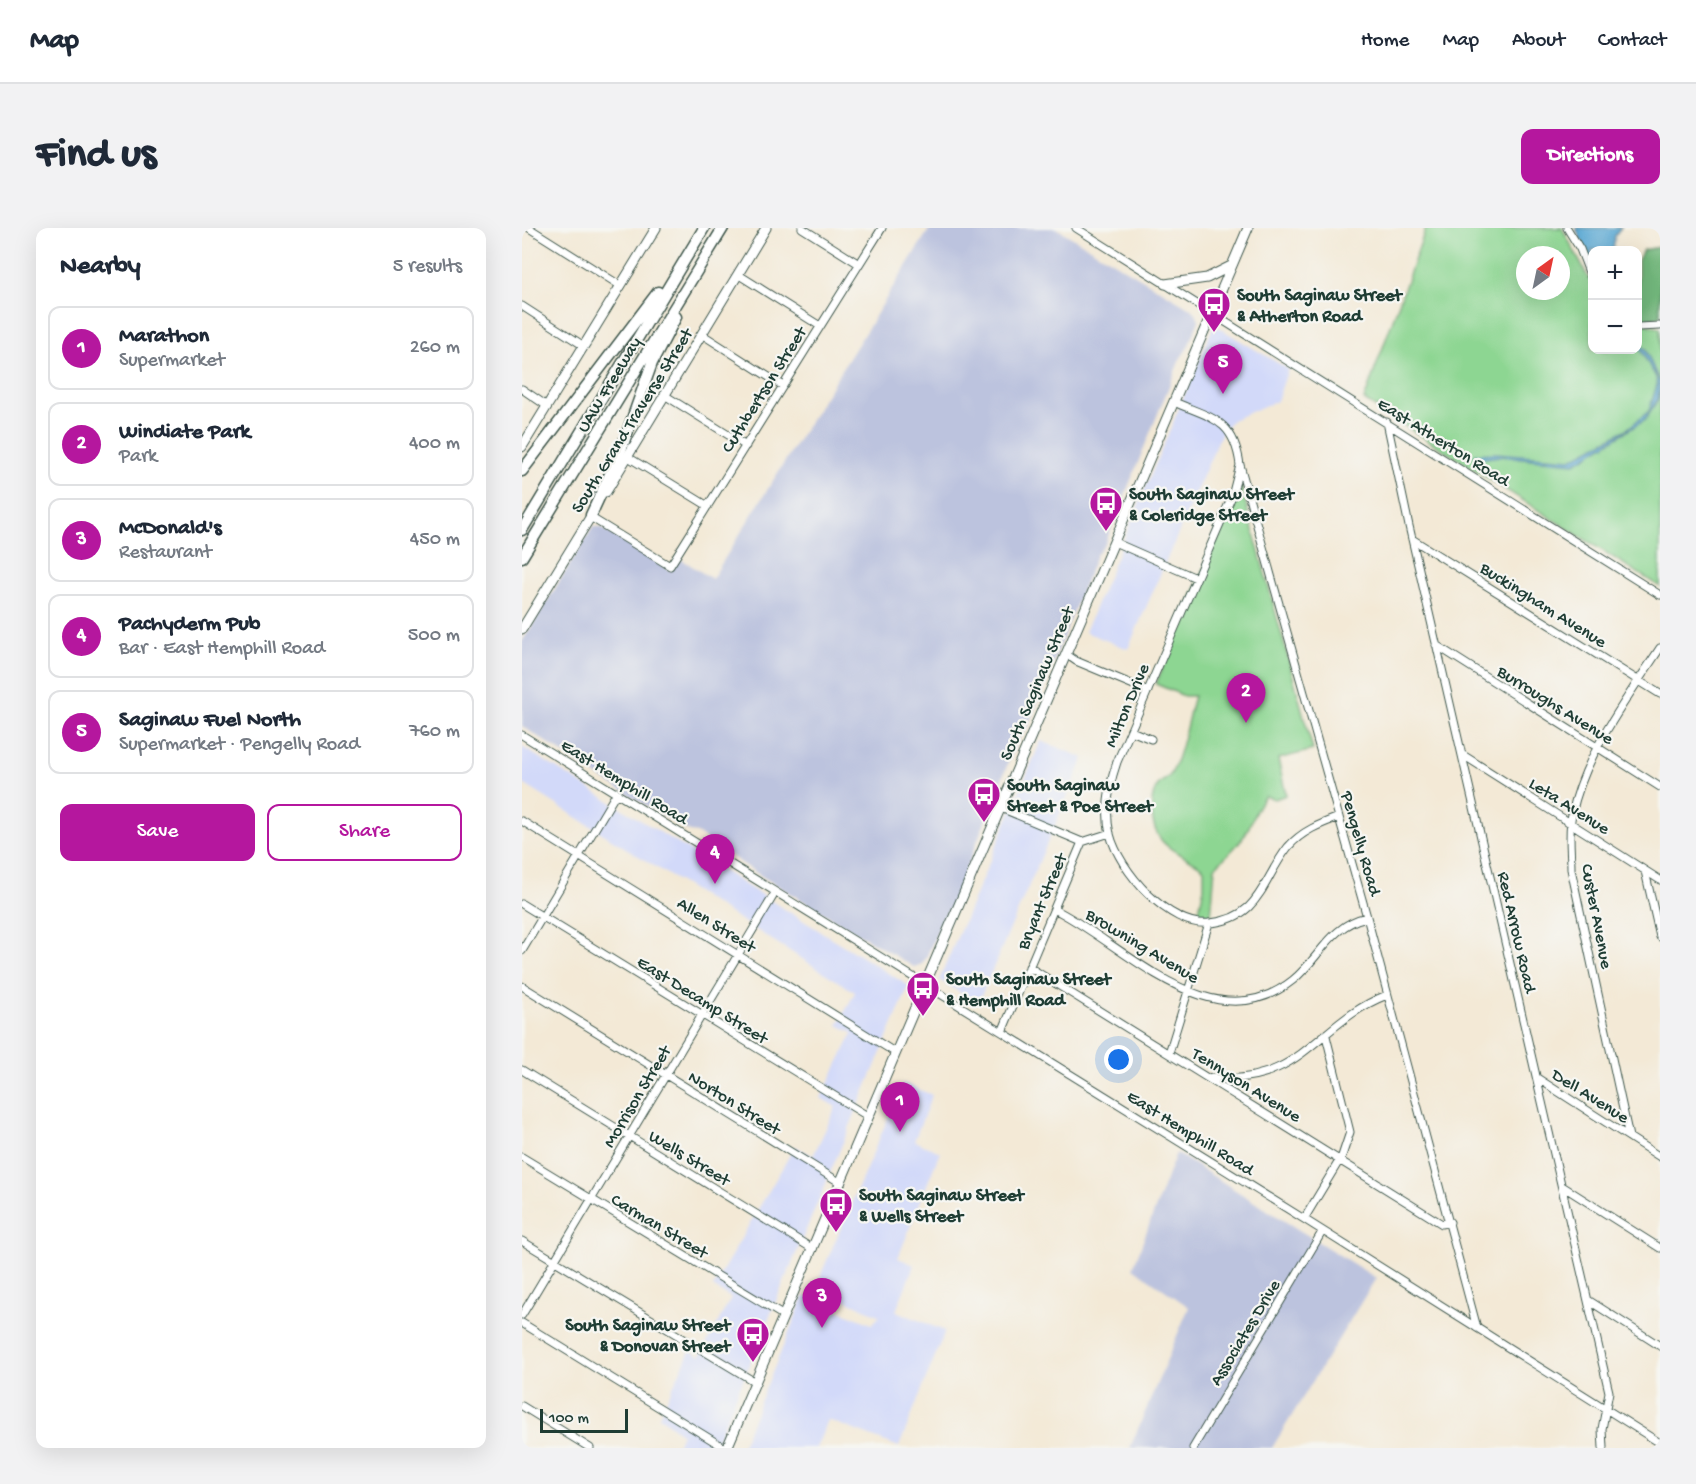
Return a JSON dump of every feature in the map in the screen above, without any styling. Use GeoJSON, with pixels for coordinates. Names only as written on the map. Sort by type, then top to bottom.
{"type":"FeatureCollection","features":[{"type":"Feature","properties":{"kind":"highway"},"geometry":{"type":"LineString","coordinates":[[522,471],[611,356],[703,228]]}},
{"type":"Feature","properties":{"kind":"highway","name":"UAW Freeway"},"geometry":{"type":"LineString","coordinates":[[522,530],[703,228]]}},
{"type":"Feature","properties":{"kind":"highway"},"geometry":{"type":"LineString","coordinates":[[591,516],[621,450],[656,354],[724,228]]}},
{"type":"Feature","properties":{"kind":"highway","name":"UAW Freeway"},"geometry":{"type":"LineString","coordinates":[[522,557],[724,228]]}},
{"type":"Feature","properties":{"kind":"main road"},"geometry":{"type":"LineString","coordinates":[[522,447],[656,228]]}},
{"type":"Feature","properties":{"kind":"main road","name":"South Grand Traverse Street"},"geometry":{"type":"LineString","coordinates":[[522,629],[666,396],[766,228]]}},
{"type":"Feature","properties":{"kind":"main road","name":"South Saginaw Street"},"geometry":{"type":"LineString","coordinates":[[726,1448],[870,1117],[1248,228]]}},
{"type":"Feature","properties":{"kind":"main road"},"geometry":{"type":"LineString","coordinates":[[1165,284],[1211,277],[1232,266]]}},
{"type":"Feature","properties":{"kind":"street"},"geometry":{"type":"LineString","coordinates":[[529,228],[621,286]]}},
{"type":"Feature","properties":{"kind":"street"},"geometry":{"type":"LineString","coordinates":[[802,228],[859,264]]}},
{"type":"Feature","properties":{"kind":"street","name":"Cuthbertson Street"},"geometry":{"type":"LineString","coordinates":[[591,516],[670,566],[882,228]]}},
{"type":"Feature","properties":{"kind":"street","name":"East Atherton Road"},"geometry":{"type":"LineString","coordinates":[[1076,228],[1660,595]]}},
{"type":"Feature","properties":{"kind":"street"},"geometry":{"type":"LineString","coordinates":[[1567,228],[1588,268]]}},
{"type":"Feature","properties":{"kind":"street"},"geometry":{"type":"LineString","coordinates":[[739,275],[820,326]]}},
{"type":"Feature","properties":{"kind":"street"},"geometry":{"type":"LineString","coordinates":[[522,306],[584,346]]}},
{"type":"Feature","properties":{"kind":"street"},"geometry":{"type":"LineString","coordinates":[[1642,327],[1660,326]]}},
{"type":"Feature","properties":{"kind":"street"},"geometry":{"type":"LineString","coordinates":[[703,335],[783,386]]}},
{"type":"Feature","properties":{"kind":"street"},"geometry":{"type":"LineString","coordinates":[[522,389],[547,406]]}},
{"type":"Feature","properties":{"kind":"street"},"geometry":{"type":"LineString","coordinates":[[666,396],[746,446]]}},
{"type":"Feature","properties":{"kind":"street","name":"Pengelly Road"},"geometry":{"type":"LineString","coordinates":[[1174,402],[1220,420],[1231,432],[1238,446],[1240,465],[1367,917],[1477,1328]]}},
{"type":"Feature","properties":{"kind":"street","name":"Red Arrow Road"},"geometry":{"type":"LineString","coordinates":[[1387,422],[1436,645],[1609,1392],[1602,1429],[1603,1448]]}},
{"type":"Feature","properties":{"kind":"street"},"geometry":{"type":"LineString","coordinates":[[628,457],[708,506]]}},
{"type":"Feature","properties":{"kind":"street","name":"Milton Drive"},"geometry":{"type":"LineString","coordinates":[[1209,924],[1177,914],[1140,887],[1118,854],[1110,833],[1107,812],[1111,781],[1232,496],[1240,465]]}},
{"type":"Feature","properties":{"kind":"street","name":"Buckingham Avenue"},"geometry":{"type":"LineString","coordinates":[[1412,538],[1660,694]]}},
{"type":"Feature","properties":{"kind":"street"},"geometry":{"type":"LineString","coordinates":[[1114,542],[1196,578]]}},
{"type":"Feature","properties":{"kind":"street","name":"Burroughs Avenue"},"geometry":{"type":"LineString","coordinates":[[1436,645],[1660,787]]}},
{"type":"Feature","properties":{"kind":"street","name":"Custer Avenue"},"geometry":{"type":"LineString","coordinates":[[1629,1137],[1571,869],[1571,823],[1581,785],[1598,748],[1660,648]]}},
{"type":"Feature","properties":{"kind":"street"},"geometry":{"type":"LineString","coordinates":[[1066,654],[1076,661],[1148,691]]}},
{"type":"Feature","properties":{"kind":"street"},"geometry":{"type":"LineString","coordinates":[[1131,731],[1151,739]]}},
{"type":"Feature","properties":{"kind":"street","name":"East Hemphill Road"},"geometry":{"type":"LineString","coordinates":[[522,735],[1304,1219],[1660,1443]]}},
{"type":"Feature","properties":{"kind":"street","name":"Leta Avenue"},"geometry":{"type":"LineString","coordinates":[[1463,755],[1660,880]]}},
{"type":"Feature","properties":{"kind":"street"},"geometry":{"type":"LineString","coordinates":[[522,951],[617,792]]}},
{"type":"Feature","properties":{"kind":"street"},"geometry":{"type":"LineString","coordinates":[[1001,808],[1082,842]]}},
{"type":"Feature","properties":{"kind":"street"},"geometry":{"type":"LineString","coordinates":[[1169,1053],[1186,990],[1209,924],[1230,919],[1243,912],[1257,899],[1287,849],[1300,836],[1339,817]]}},
{"type":"Feature","properties":{"kind":"street","name":"Allen Street"},"geometry":{"type":"LineString","coordinates":[[522,821],[896,1053]]}},
{"type":"Feature","properties":{"kind":"street","name":"Bryant Street"},"geometry":{"type":"LineString","coordinates":[[1002,1032],[1082,842],[1110,833]]}},
{"type":"Feature","properties":{"kind":"street"},"geometry":{"type":"LineString","coordinates":[[1645,871],[1660,936]]}},
{"type":"Feature","properties":{"kind":"street","name":"Morrison Street"},"geometry":{"type":"LineString","coordinates":[[522,1315],[775,893]]}},
{"type":"Feature","properties":{"kind":"street","name":"East Decamp Street"},"geometry":{"type":"LineString","coordinates":[[522,904],[870,1117]]}},
{"type":"Feature","properties":{"kind":"street","name":"Browning Avenue"},"geometry":{"type":"LineString","coordinates":[[1054,909],[1186,990],[1218,1001],[1237,1003],[1266,996],[1294,979],[1342,926],[1367,917]]}},
{"type":"Feature","properties":{"kind":"street","name":"Tennyson Avenue"},"geometry":{"type":"LineString","coordinates":[[1029,967],[1442,1224],[1450,1222]]}},
{"type":"Feature","properties":{"kind":"street","name":"Norton Street"},"geometry":{"type":"LineString","coordinates":[[522,986],[841,1183]]}},
{"type":"Feature","properties":{"kind":"street"},"geometry":{"type":"LineString","coordinates":[[1209,1078],[1228,1080],[1275,1070],[1298,1059],[1353,1011],[1387,995]]}},
{"type":"Feature","properties":{"kind":"street"},"geometry":{"type":"LineString","coordinates":[[1304,1219],[1338,1160],[1350,1132],[1326,1035]]}},
{"type":"Feature","properties":{"kind":"street","name":"Wells Street"},"geometry":{"type":"LineString","coordinates":[[522,1070],[813,1248]]}},
{"type":"Feature","properties":{"kind":"street","name":"Dell Avenue"},"geometry":{"type":"LineString","coordinates":[[1537,1078],[1660,1156]]}},
{"type":"Feature","properties":{"kind":"street","name":"Carman Street"},"geometry":{"type":"LineString","coordinates":[[522,1157],[784,1316]]}},
{"type":"Feature","properties":{"kind":"street"},"geometry":{"type":"LineString","coordinates":[[1562,1186],[1660,1248]]}},
{"type":"Feature","properties":{"kind":"street","name":"Associates Drive"},"geometry":{"type":"LineString","coordinates":[[1193,1448],[1322,1232]]}},
{"type":"Feature","properties":{"kind":"street"},"geometry":{"type":"LineString","coordinates":[[522,1240],[755,1383]]}},
{"type":"Feature","properties":{"kind":"street"},"geometry":{"type":"LineString","coordinates":[[1588,1300],[1660,1346]]}},
{"type":"Feature","properties":{"kind":"street"},"geometry":{"type":"LineString","coordinates":[[522,1323],[726,1448]]}},
{"type":"Feature","properties":{"kind":"street"},"geometry":{"type":"LineString","coordinates":[[522,1406],[591,1448]]}},
{"type":"Feature","properties":{"kind":"shaded area"},"geometry":{"type":"Polygon","coordinates":[[[930,228],[1056,228],[1187,306],[1196,313],[1199,320],[1188,347],[1180,359],[1105,544],[1096,555],[1028,726],[1016,743],[952,905],[942,920],[926,958],[922,964],[914,967],[758,874],[697,833],[690,832],[591,772],[522,726],[522,642],[593,527],[600,527],[670,570],[681,559],[712,579],[930,228]]]}},
{"type":"Feature","properties":{"kind":"shaded area"},"geometry":{"type":"Polygon","coordinates":[[[1214,325],[1288,369],[1277,401],[1232,420],[1222,432],[1128,649],[1085,632],[1214,325]]]}},
{"type":"Feature","properties":{"kind":"shaded area"},"geometry":{"type":"Polygon","coordinates":[[[1041,741],[1084,758],[978,1003],[939,980],[1041,741]]]}},
{"type":"Feature","properties":{"kind":"shaded area"},"geometry":{"type":"Polygon","coordinates":[[[522,747],[909,986],[714,1448],[676,1448],[682,1434],[659,1416],[690,1351],[700,1356],[731,1298],[713,1287],[795,1146],[813,1156],[836,1107],[821,1098],[853,1033],[838,1025],[855,992],[522,783],[522,747]]]}},
{"type":"Feature","properties":{"kind":"shaded area"},"geometry":{"type":"Polygon","coordinates":[[[903,1083],[932,1095],[914,1141],[940,1152],[898,1258],[914,1265],[896,1311],[945,1331],[899,1447],[828,1420],[816,1448],[741,1448],[804,1296],[872,1324],[880,1316],[816,1286],[903,1083]]]}},
{"type":"Feature","properties":{"kind":"shaded area"},"geometry":{"type":"Polygon","coordinates":[[[1176,1153],[1376,1278],[1272,1448],[1130,1448],[1189,1307],[1133,1268],[1176,1153]]]}},
{"type":"Feature","properties":{"kind":"green space"},"geometry":{"type":"Polygon","coordinates":[[[1426,228],[1562,228],[1588,277],[1588,354],[1642,354],[1642,323],[1660,328],[1660,587],[1364,400],[1426,228]]]}},
{"type":"Feature","properties":{"kind":"green space"},"geometry":{"type":"Polygon","coordinates":[[[1660,247],[1660,317],[1646,320],[1642,318],[1643,250],[1660,247]]]}},
{"type":"Feature","properties":{"kind":"green space"},"geometry":{"type":"Polygon","coordinates":[[[1241,486],[1313,750],[1278,759],[1286,795],[1275,799],[1265,796],[1262,800],[1244,836],[1215,867],[1211,916],[1198,915],[1204,887],[1204,869],[1172,850],[1162,841],[1155,829],[1152,813],[1155,790],[1170,776],[1176,763],[1194,696],[1184,696],[1156,684],[1238,487],[1241,486]]]}},
{"type":"Feature","properties":{"kind":"water"},"geometry":{"type":"Polygon","coordinates":[[[1576,228],[1621,228],[1615,236],[1614,246],[1588,246],[1588,257],[1576,228]]]}},
{"type":"Feature","properties":{"kind":"water"},"geometry":{"type":"Polygon","coordinates":[[[1642,346],[1660,383],[1658,399],[1645,420],[1575,463],[1500,456],[1478,459],[1474,457],[1475,454],[1495,453],[1571,459],[1627,429],[1649,411],[1657,385],[1656,377],[1642,353],[1642,346]]]}},
{"type":"Feature","properties":{"kind":"place","name":"South Saginaw Street & Atherton Road"},"geometry":{"type":"Point","coordinates":[1214,333]}},
{"type":"Feature","properties":{"kind":"place","name":"Saginaw Fuel North"},"geometry":{"type":"Point","coordinates":[1223,394]}},
{"type":"Feature","properties":{"kind":"place","name":"South Saginaw Street & Coleridge Street"},"geometry":{"type":"Point","coordinates":[1106,532]}},
{"type":"Feature","properties":{"kind":"place","name":"Windiate Park"},"geometry":{"type":"Point","coordinates":[1246,723]}},
{"type":"Feature","properties":{"kind":"place","name":"South Saginaw Street & Poe Street"},"geometry":{"type":"Point","coordinates":[984,823]}},
{"type":"Feature","properties":{"kind":"place","name":"Pachyderm Pub"},"geometry":{"type":"Point","coordinates":[715,884]}},
{"type":"Feature","properties":{"kind":"place","name":"South Saginaw Street & Hemphill Road"},"geometry":{"type":"Point","coordinates":[923,1017]}},
{"type":"Feature","properties":{"kind":"place","name":"Marathon"},"geometry":{"type":"Point","coordinates":[900,1132]}},
{"type":"Feature","properties":{"kind":"place","name":"South Saginaw Street & Wells Street"},"geometry":{"type":"Point","coordinates":[836,1233]}},
{"type":"Feature","properties":{"kind":"place","name":"McDonald's"},"geometry":{"type":"Point","coordinates":[822,1328]}},
{"type":"Feature","properties":{"kind":"place","name":"South Saginaw Street & Donovan Street"},"geometry":{"type":"Point","coordinates":[753,1363]}}]}
